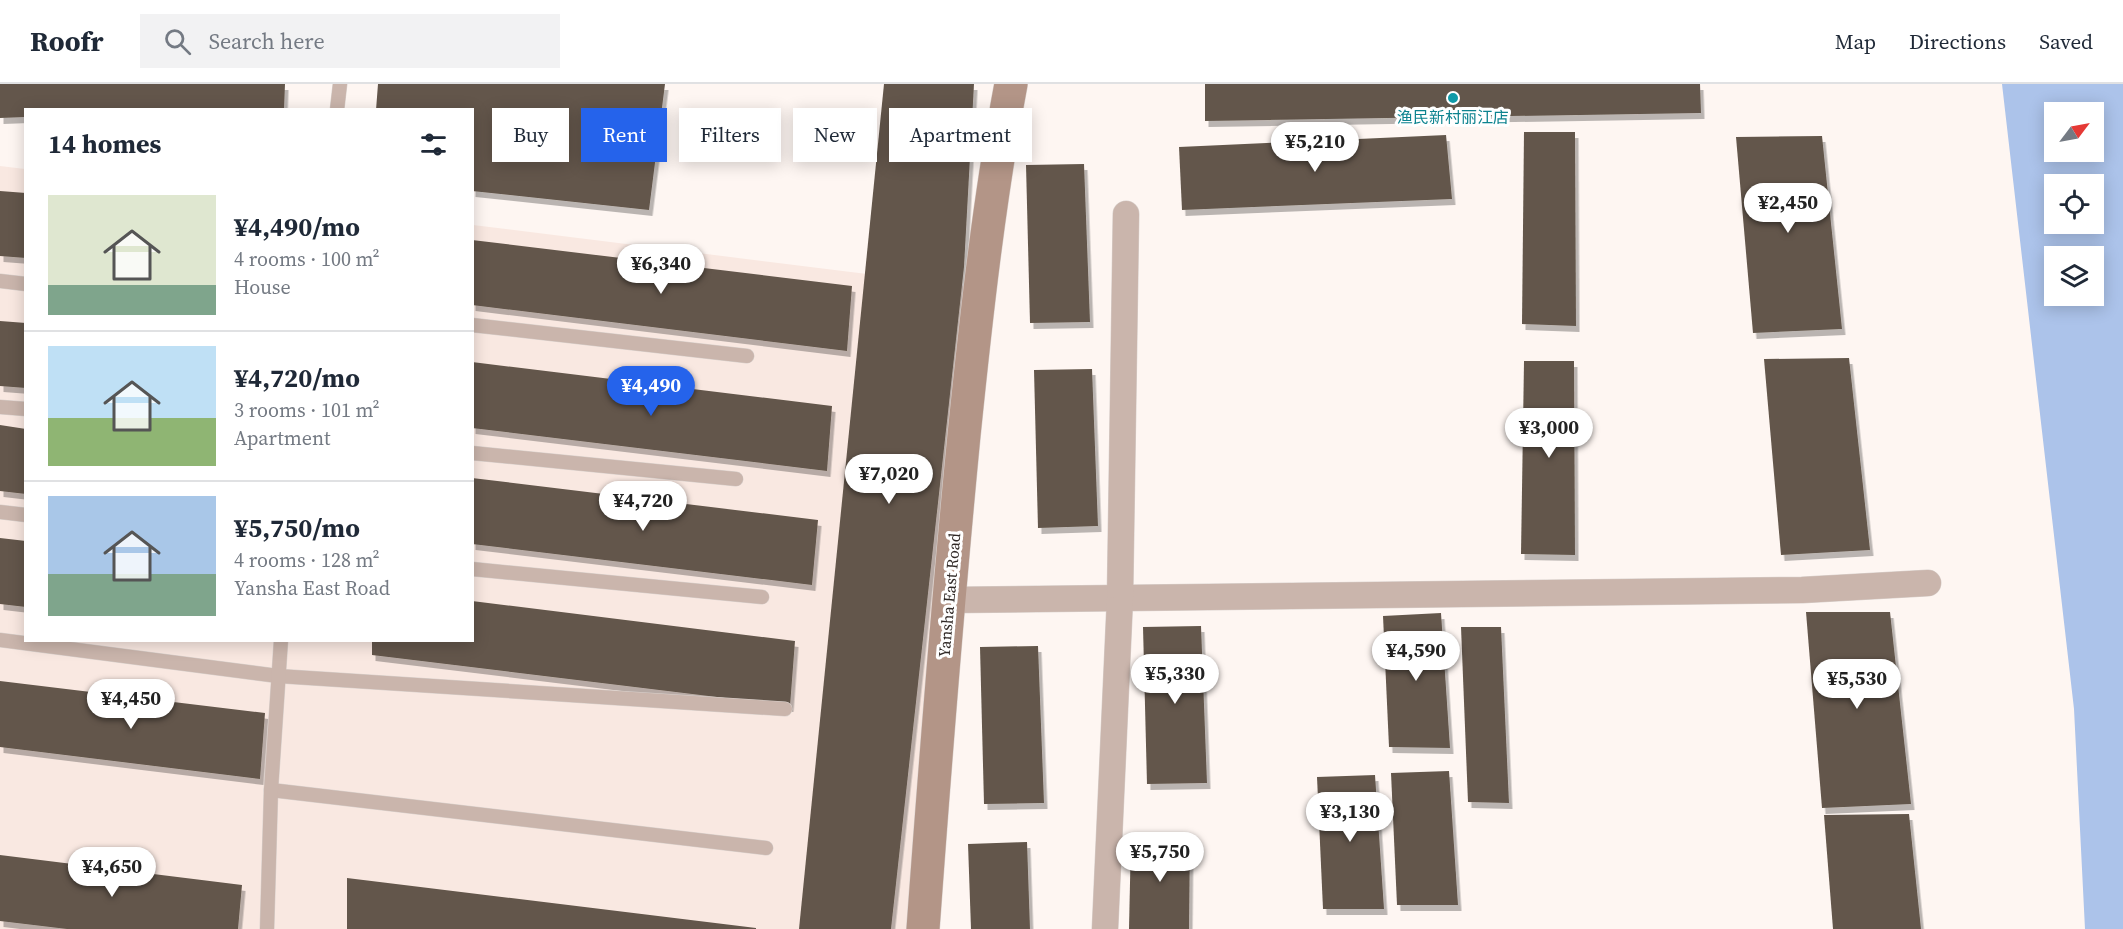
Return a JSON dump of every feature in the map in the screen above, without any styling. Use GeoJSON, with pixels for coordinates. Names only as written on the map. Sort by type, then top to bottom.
{"type":"FeatureCollection","features":[{"type":"Feature","properties":{"kind":"street","name":"Yansha East Road"},"geometry":{"type":"LineString","coordinates":[[923,929],[948,600],[980,288],[998,153],[1011,84]]}},
{"type":"Feature","properties":{"kind":"street"},"geometry":{"type":"LineString","coordinates":[[1105,929],[1120,598],[1126,214]]}},
{"type":"Feature","properties":{"kind":"street"},"geometry":{"type":"LineString","coordinates":[[948,600],[1802,590],[1928,583]]}},
{"type":"Feature","properties":{"kind":"lane"},"geometry":{"type":"LineString","coordinates":[[337,108],[340,84]]}},
{"type":"Feature","properties":{"kind":"lane"},"geometry":{"type":"LineString","coordinates":[[0,281],[24,284]]}},
{"type":"Feature","properties":{"kind":"lane"},"geometry":{"type":"LineString","coordinates":[[474,326],[747,356]]}},
{"type":"Feature","properties":{"kind":"lane"},"geometry":{"type":"LineString","coordinates":[[0,407],[24,409]]}},
{"type":"Feature","properties":{"kind":"lane"},"geometry":{"type":"LineString","coordinates":[[474,453],[736,479]]}},
{"type":"Feature","properties":{"kind":"lane"},"geometry":{"type":"LineString","coordinates":[[0,512],[24,515]]}},
{"type":"Feature","properties":{"kind":"lane"},"geometry":{"type":"LineString","coordinates":[[474,570],[762,597]]}},
{"type":"Feature","properties":{"kind":"lane"},"geometry":{"type":"LineString","coordinates":[[0,640],[278,676],[785,709]]}},
{"type":"Feature","properties":{"kind":"lane"},"geometry":{"type":"LineString","coordinates":[[267,929],[271,790],[281,642]]}},
{"type":"Feature","properties":{"kind":"lane"},"geometry":{"type":"LineString","coordinates":[[271,790],[766,848]]}},
{"type":"Feature","properties":{"kind":"shaded area"},"geometry":{"type":"Polygon","coordinates":[[[0,166],[24,169],[24,642],[474,642],[474,225],[980,288],[925,929],[0,929],[0,166]]]}},
{"type":"Feature","properties":{"kind":"water"},"geometry":{"type":"Polygon","coordinates":[[[2002,84],[2123,84],[2123,929],[2085,929],[2074,709],[2002,84]]]}},
{"type":"Feature","properties":{"kind":"building"},"geometry":{"type":"Polygon","coordinates":[[[0,84],[285,84],[284,108],[24,108],[24,117],[0,118],[0,84]]]}},
{"type":"Feature","properties":{"kind":"building"},"geometry":{"type":"Polygon","coordinates":[[[378,84],[665,84],[662,108],[581,108],[581,162],[655,162],[649,210],[474,191],[474,108],[376,108],[378,84]]]}},
{"type":"Feature","properties":{"kind":"building"},"geometry":{"type":"Polygon","coordinates":[[[884,84],[974,84],[973,108],[889,108],[889,162],[970,162],[964,267],[891,929],[799,929],[877,162],[884,84]]]}},
{"type":"Feature","properties":{"kind":"building","name":"渔民新村丽江店"},"geometry":{"type":"Polygon","coordinates":[[[1205,84],[1700,84],[1701,113],[1205,121],[1205,84]]]}},
{"type":"Feature","properties":{"kind":"building"},"geometry":{"type":"Polygon","coordinates":[[[1524,132],[1575,132],[1576,326],[1522,324],[1524,132]]]}},
{"type":"Feature","properties":{"kind":"building"},"geometry":{"type":"Polygon","coordinates":[[[1446,135],[1452,199],[1182,210],[1179,147],[1446,135]]]}},
{"type":"Feature","properties":{"kind":"building"},"geometry":{"type":"Polygon","coordinates":[[[1822,136],[1842,329],[1753,333],[1736,137],[1822,136]]]}},
{"type":"Feature","properties":{"kind":"building"},"geometry":{"type":"Polygon","coordinates":[[[1084,164],[1090,322],[1030,323],[1026,165],[1084,164]]]}},
{"type":"Feature","properties":{"kind":"building"},"geometry":{"type":"Polygon","coordinates":[[[0,191],[24,193],[24,258],[0,256],[0,191]]]}},
{"type":"Feature","properties":{"kind":"building"},"geometry":{"type":"Polygon","coordinates":[[[474,240],[852,286],[847,351],[474,305],[474,240]]]}},
{"type":"Feature","properties":{"kind":"building"},"geometry":{"type":"Polygon","coordinates":[[[0,321],[24,323],[24,388],[0,386],[0,321]]]}},
{"type":"Feature","properties":{"kind":"building"},"geometry":{"type":"Polygon","coordinates":[[[1849,358],[1870,550],[1781,555],[1764,359],[1849,358]]]}},
{"type":"Feature","properties":{"kind":"building"},"geometry":{"type":"Polygon","coordinates":[[[1524,361],[1574,361],[1575,555],[1521,554],[1524,361]]]}},
{"type":"Feature","properties":{"kind":"building"},"geometry":{"type":"Polygon","coordinates":[[[474,362],[832,406],[827,471],[474,428],[474,362]]]}},
{"type":"Feature","properties":{"kind":"building"},"geometry":{"type":"Polygon","coordinates":[[[1092,369],[1098,526],[1038,528],[1034,370],[1092,369]]]}},
{"type":"Feature","properties":{"kind":"building"},"geometry":{"type":"Polygon","coordinates":[[[0,425],[24,429],[24,494],[0,491],[0,425]]]}},
{"type":"Feature","properties":{"kind":"building"},"geometry":{"type":"Polygon","coordinates":[[[474,478],[818,520],[812,585],[474,544],[474,478]]]}},
{"type":"Feature","properties":{"kind":"building"},"geometry":{"type":"Polygon","coordinates":[[[0,538],[24,541],[24,607],[0,604],[0,538]]]}},
{"type":"Feature","properties":{"kind":"building"},"geometry":{"type":"Polygon","coordinates":[[[474,601],[795,641],[790,706],[372,655],[372,642],[474,642],[474,601]]]}},
{"type":"Feature","properties":{"kind":"building"},"geometry":{"type":"Polygon","coordinates":[[[1806,612],[1890,612],[1911,804],[1822,808],[1806,612]]]}},
{"type":"Feature","properties":{"kind":"building"},"geometry":{"type":"Polygon","coordinates":[[[1441,613],[1450,748],[1389,747],[1383,616],[1441,613]]]}},
{"type":"Feature","properties":{"kind":"building"},"geometry":{"type":"Polygon","coordinates":[[[1201,626],[1207,783],[1147,784],[1143,627],[1201,626]]]}},
{"type":"Feature","properties":{"kind":"building"},"geometry":{"type":"Polygon","coordinates":[[[1461,627],[1501,627],[1509,803],[1468,802],[1461,627]]]}},
{"type":"Feature","properties":{"kind":"building"},"geometry":{"type":"Polygon","coordinates":[[[1038,646],[1044,803],[984,804],[980,647],[1038,646]]]}},
{"type":"Feature","properties":{"kind":"building"},"geometry":{"type":"Polygon","coordinates":[[[0,681],[265,713],[260,779],[0,747],[0,681]]]}},
{"type":"Feature","properties":{"kind":"building"},"geometry":{"type":"Polygon","coordinates":[[[1449,771],[1458,905],[1397,905],[1391,773],[1449,771]]]}},
{"type":"Feature","properties":{"kind":"building"},"geometry":{"type":"Polygon","coordinates":[[[1375,775],[1384,909],[1323,909],[1317,777],[1375,775]]]}},
{"type":"Feature","properties":{"kind":"building"},"geometry":{"type":"Polygon","coordinates":[[[1909,814],[1921,929],[1833,929],[1824,815],[1909,814]]]}},
{"type":"Feature","properties":{"kind":"building"},"geometry":{"type":"Polygon","coordinates":[[[1131,837],[1190,838],[1189,929],[1129,929],[1131,837]]]}},
{"type":"Feature","properties":{"kind":"building"},"geometry":{"type":"Polygon","coordinates":[[[1027,842],[1030,929],[971,929],[968,844],[1027,842]]]}},
{"type":"Feature","properties":{"kind":"building"},"geometry":{"type":"Polygon","coordinates":[[[0,855],[242,885],[238,929],[67,929],[0,921],[0,855]]]}},
{"type":"Feature","properties":{"kind":"building"},"geometry":{"type":"Polygon","coordinates":[[[347,878],[756,928],[756,929],[347,929],[347,878]]]}},
{"type":"Feature","properties":{"kind":"place","name":"渔民新村丽江店"},"geometry":{"type":"Point","coordinates":[1453,98]}}]}
